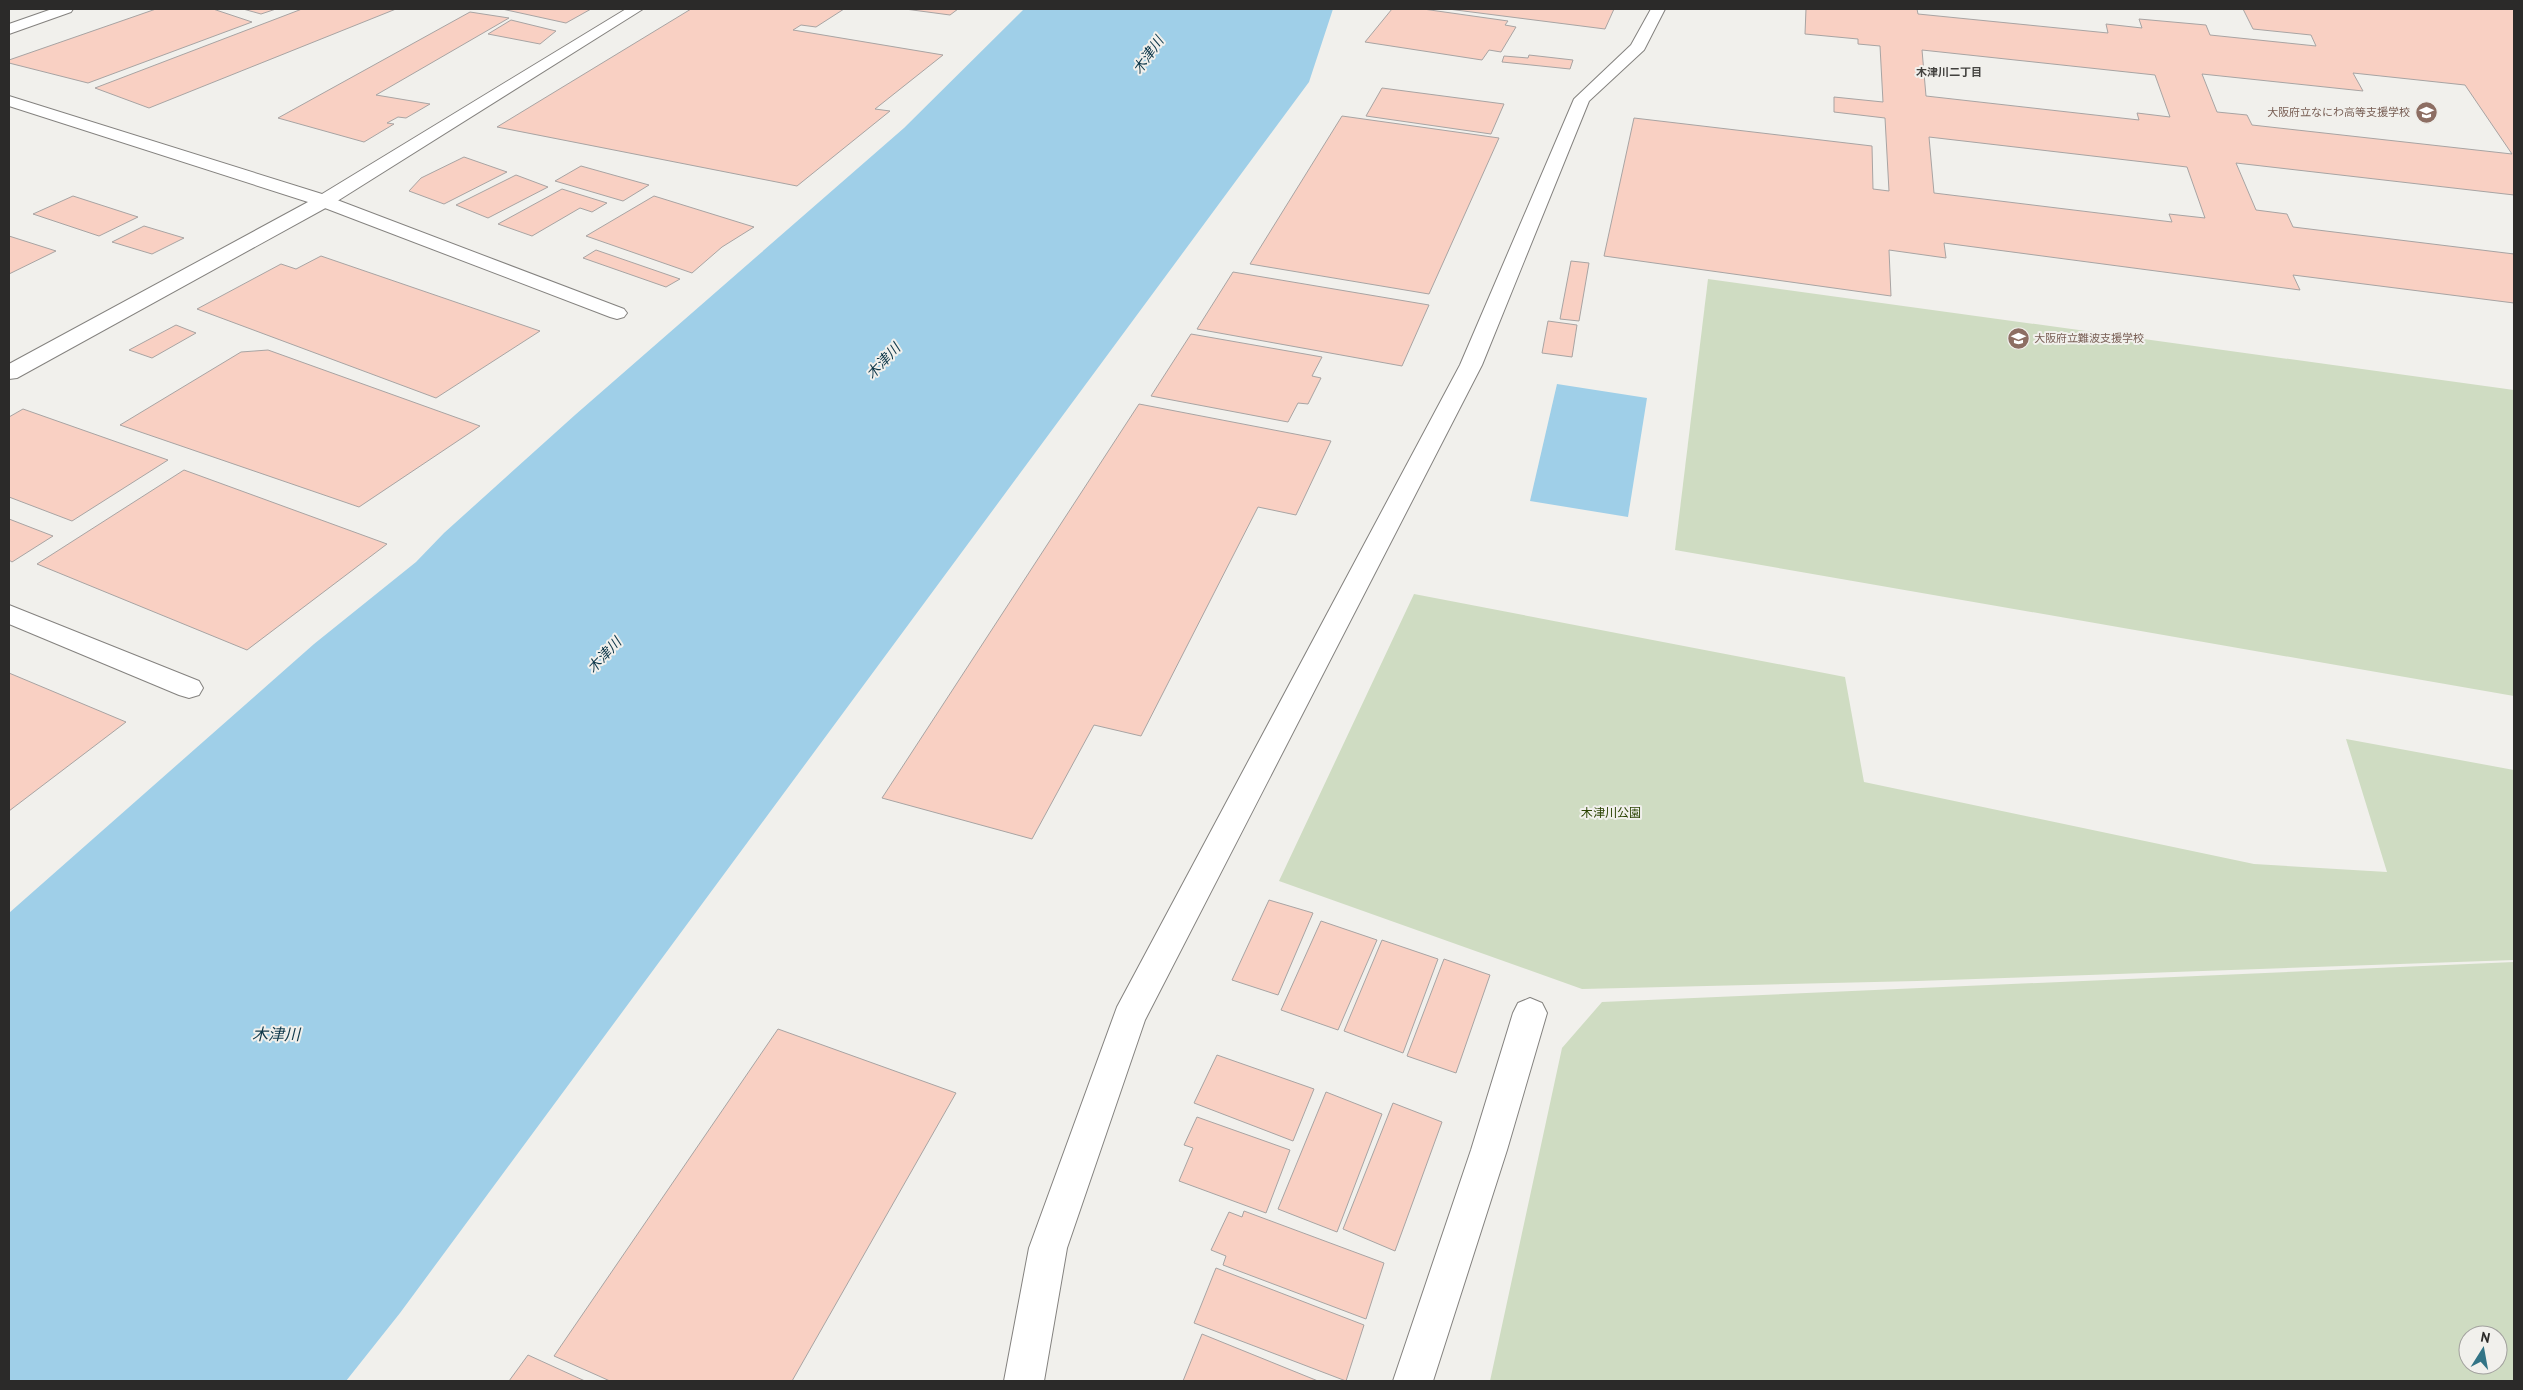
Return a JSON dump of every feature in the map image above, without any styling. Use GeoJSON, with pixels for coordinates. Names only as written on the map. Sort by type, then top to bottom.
{"type":"FeatureCollection","features":[{"type":"Feature","properties":{"kind":"street"},"geometry":{"type":"LineString","coordinates":[[9,29],[66,9]]}},
{"type":"Feature","properties":{"kind":"street"},"geometry":{"type":"LineString","coordinates":[[9,373],[324,201],[636,9]]}},
{"type":"Feature","properties":{"kind":"street"},"geometry":{"type":"LineString","coordinates":[[1024,1381],[1048,1248],[1130,1018],[1471,365],[1582,99],[1638,47],[1658,9]]}},
{"type":"Feature","properties":{"kind":"street"},"geometry":{"type":"LineString","coordinates":[[9,101],[324,201],[617,313]]}},
{"type":"Feature","properties":{"kind":"street"},"geometry":{"type":"LineString","coordinates":[[9,614],[189,688]]}},
{"type":"Feature","properties":{"kind":"street"},"geometry":{"type":"LineString","coordinates":[[1413,1381],[1489,1150],[1530,1013]]}},
{"type":"Feature","properties":{"kind":"green space"},"geometry":{"type":"Polygon","coordinates":[[[1708,279],[2514,390],[2514,696],[1675,550],[1708,279]]]}},
{"type":"Feature","properties":{"kind":"green space","name":"木津川公園"},"geometry":{"type":"Polygon","coordinates":[[[1414,594],[1845,677],[1864,782],[2254,864],[2387,872],[2346,739],[2514,770],[2514,960],[1917,981],[1582,989],[1279,881],[1414,594]]]}},
{"type":"Feature","properties":{"kind":"green space"},"geometry":{"type":"Polygon","coordinates":[[[2514,962],[2514,1381],[1490,1381],[1562,1048],[1602,1002],[2514,962]]]}},
{"type":"Feature","properties":{"kind":"water","name":"木津川"},"geometry":{"type":"Polygon","coordinates":[[[1024,9],[1333,9],[1309,82],[400,1313],[346,1381],[9,1381],[9,913],[314,644],[416,562],[444,533],[575,415],[904,128],[1024,9]]]}},
{"type":"Feature","properties":{"kind":"water"},"geometry":{"type":"Polygon","coordinates":[[[1557,384],[1647,398],[1628,517],[1530,501],[1557,384]]]}},
{"type":"Feature","properties":{"kind":"building"},"geometry":{"type":"Polygon","coordinates":[[[156,9],[213,9],[252,22],[88,83],[9,63],[9,60],[156,9]]]}},
{"type":"Feature","properties":{"kind":"building"},"geometry":{"type":"Polygon","coordinates":[[[243,9],[276,9],[261,14],[243,9]]]}},
{"type":"Feature","properties":{"kind":"building"},"geometry":{"type":"Polygon","coordinates":[[[302,9],[396,9],[149,108],[95,88],[302,9]]]}},
{"type":"Feature","properties":{"kind":"building"},"geometry":{"type":"Polygon","coordinates":[[[502,9],[591,9],[566,23],[502,9]]]}},
{"type":"Feature","properties":{"kind":"building"},"geometry":{"type":"Polygon","coordinates":[[[691,9],[844,9],[816,27],[801,25],[793,30],[943,55],[875,109],[890,111],[797,186],[497,127],[691,9]]]}},
{"type":"Feature","properties":{"kind":"building"},"geometry":{"type":"Polygon","coordinates":[[[905,9],[958,9],[950,15],[905,9]]]}},
{"type":"Feature","properties":{"kind":"building"},"geometry":{"type":"Polygon","coordinates":[[[1392,9],[1423,9],[1508,21],[1505,25],[1516,27],[1501,52],[1489,50],[1482,60],[1365,42],[1392,9]]]}},
{"type":"Feature","properties":{"kind":"building"},"geometry":{"type":"Polygon","coordinates":[[[1448,9],[1614,9],[1605,29],[1448,9]]]}},
{"type":"Feature","properties":{"kind":"building"},"geometry":{"type":"Polygon","coordinates":[[[1806,9],[1917,9],[1918,14],[2108,33],[2106,24],[2142,28],[2139,19],[2206,25],[2210,35],[2316,46],[2311,35],[2253,29],[2243,9],[2514,9],[2514,195],[2236,163],[2256,210],[2287,214],[2293,227],[2514,254],[2514,303],[2293,275],[2300,290],[1944,243],[1946,258],[1889,250],[1891,296],[1604,256],[1634,118],[1872,146],[1873,189],[1889,191],[1885,118],[1834,112],[1834,97],[1883,102],[1880,46],[1858,44],[1858,39],[1805,34],[1806,9]],[[1922,50],[1926,96],[2139,120],[2137,113],[2170,117],[2155,75],[1922,50]],[[2353,73],[2363,91],[2202,74],[2217,112],[2247,115],[2252,125],[2512,154],[2465,85],[2353,73]],[[1929,137],[1934,193],[2172,222],[2169,214],[2205,218],[2187,167],[1929,137]]]}},
{"type":"Feature","properties":{"kind":"building"},"geometry":{"type":"Polygon","coordinates":[[[470,12],[509,18],[376,95],[430,104],[406,118],[398,117],[387,123],[394,124],[364,142],[278,118],[470,12]]]}},
{"type":"Feature","properties":{"kind":"building"},"geometry":{"type":"Polygon","coordinates":[[[511,20],[556,31],[540,44],[488,34],[511,20]]]}},
{"type":"Feature","properties":{"kind":"building"},"geometry":{"type":"Polygon","coordinates":[[[1529,55],[1573,60],[1570,69],[1502,62],[1504,56],[1528,58],[1529,55]]]}},
{"type":"Feature","properties":{"kind":"building"},"geometry":{"type":"Polygon","coordinates":[[[1382,88],[1504,104],[1491,134],[1366,116],[1382,88]]]}},
{"type":"Feature","properties":{"kind":"building"},"geometry":{"type":"Polygon","coordinates":[[[1342,116],[1499,138],[1429,294],[1250,264],[1342,116]]]}},
{"type":"Feature","properties":{"kind":"building"},"geometry":{"type":"Polygon","coordinates":[[[464,157],[507,172],[444,204],[409,191],[421,178],[464,157]]]}},
{"type":"Feature","properties":{"kind":"building"},"geometry":{"type":"Polygon","coordinates":[[[581,166],[649,185],[623,201],[555,181],[581,166]]]}},
{"type":"Feature","properties":{"kind":"building"},"geometry":{"type":"Polygon","coordinates":[[[516,175],[548,187],[488,218],[456,205],[516,175]]]}},
{"type":"Feature","properties":{"kind":"building"},"geometry":{"type":"Polygon","coordinates":[[[562,189],[607,203],[592,212],[580,208],[532,236],[498,224],[562,189]]]}},
{"type":"Feature","properties":{"kind":"building"},"geometry":{"type":"Polygon","coordinates":[[[73,196],[138,217],[99,236],[33,214],[73,196]]]}},
{"type":"Feature","properties":{"kind":"building"},"geometry":{"type":"Polygon","coordinates":[[[654,196],[754,227],[722,247],[692,273],[586,236],[654,196]]]}},
{"type":"Feature","properties":{"kind":"building"},"geometry":{"type":"Polygon","coordinates":[[[144,226],[184,238],[152,254],[112,242],[144,226]]]}},
{"type":"Feature","properties":{"kind":"building"},"geometry":{"type":"Polygon","coordinates":[[[9,236],[56,251],[9,274],[9,236]]]}},
{"type":"Feature","properties":{"kind":"building"},"geometry":{"type":"Polygon","coordinates":[[[596,250],[680,279],[666,287],[583,258],[596,250]]]}},
{"type":"Feature","properties":{"kind":"building"},"geometry":{"type":"Polygon","coordinates":[[[321,256],[540,331],[436,398],[197,309],[281,264],[296,269],[321,256]]]}},
{"type":"Feature","properties":{"kind":"building"},"geometry":{"type":"Polygon","coordinates":[[[1571,261],[1589,263],[1579,321],[1560,319],[1571,261]]]}},
{"type":"Feature","properties":{"kind":"building"},"geometry":{"type":"Polygon","coordinates":[[[1233,272],[1429,305],[1402,366],[1197,329],[1233,272]]]}},
{"type":"Feature","properties":{"kind":"building"},"geometry":{"type":"Polygon","coordinates":[[[1548,321],[1577,325],[1572,357],[1542,353],[1548,321]]]}},
{"type":"Feature","properties":{"kind":"building"},"geometry":{"type":"Polygon","coordinates":[[[176,325],[196,333],[152,358],[129,350],[176,325]]]}},
{"type":"Feature","properties":{"kind":"building"},"geometry":{"type":"Polygon","coordinates":[[[1191,334],[1322,357],[1312,376],[1321,378],[1308,404],[1298,403],[1288,422],[1151,396],[1191,334]]]}},
{"type":"Feature","properties":{"kind":"building"},"geometry":{"type":"Polygon","coordinates":[[[268,350],[480,426],[359,507],[120,425],[241,352],[268,350]]]}},
{"type":"Feature","properties":{"kind":"building"},"geometry":{"type":"Polygon","coordinates":[[[1139,404],[1331,441],[1296,515],[1258,507],[1141,736],[1094,725],[1032,839],[882,798],[1139,404]]]}},
{"type":"Feature","properties":{"kind":"building"},"geometry":{"type":"Polygon","coordinates":[[[23,409],[168,460],[72,521],[9,497],[9,417],[23,409]]]}},
{"type":"Feature","properties":{"kind":"building"},"geometry":{"type":"Polygon","coordinates":[[[184,470],[387,544],[247,650],[37,564],[184,470]]]}},
{"type":"Feature","properties":{"kind":"building"},"geometry":{"type":"Polygon","coordinates":[[[9,519],[53,536],[12,562],[9,560],[9,519]]]}},
{"type":"Feature","properties":{"kind":"building"},"geometry":{"type":"Polygon","coordinates":[[[9,673],[126,722],[9,811],[9,673]]]}},
{"type":"Feature","properties":{"kind":"building"},"geometry":{"type":"Polygon","coordinates":[[[1269,900],[1313,913],[1278,995],[1232,980],[1269,900]]]}},
{"type":"Feature","properties":{"kind":"building"},"geometry":{"type":"Polygon","coordinates":[[[1321,921],[1377,940],[1338,1030],[1281,1010],[1321,921]]]}},
{"type":"Feature","properties":{"kind":"building"},"geometry":{"type":"Polygon","coordinates":[[[1382,940],[1438,959],[1403,1053],[1344,1031],[1382,940]]]}},
{"type":"Feature","properties":{"kind":"building"},"geometry":{"type":"Polygon","coordinates":[[[1444,959],[1490,975],[1456,1073],[1407,1056],[1444,959]]]}},
{"type":"Feature","properties":{"kind":"building"},"geometry":{"type":"Polygon","coordinates":[[[778,1029],[956,1093],[792,1381],[610,1381],[554,1356],[778,1029]]]}},
{"type":"Feature","properties":{"kind":"building"},"geometry":{"type":"Polygon","coordinates":[[[1217,1055],[1314,1089],[1293,1141],[1194,1103],[1217,1055]]]}},
{"type":"Feature","properties":{"kind":"building"},"geometry":{"type":"Polygon","coordinates":[[[1326,1092],[1382,1114],[1337,1232],[1278,1209],[1326,1092]]]}},
{"type":"Feature","properties":{"kind":"building"},"geometry":{"type":"Polygon","coordinates":[[[1393,1103],[1442,1122],[1395,1251],[1343,1229],[1393,1103]]]}},
{"type":"Feature","properties":{"kind":"building"},"geometry":{"type":"Polygon","coordinates":[[[1197,1117],[1290,1150],[1266,1213],[1179,1181],[1193,1148],[1184,1145],[1197,1117]]]}},
{"type":"Feature","properties":{"kind":"building"},"geometry":{"type":"Polygon","coordinates":[[[1244,1211],[1384,1263],[1366,1319],[1223,1265],[1226,1256],[1211,1250],[1229,1212],[1242,1217],[1244,1211]]]}},
{"type":"Feature","properties":{"kind":"building"},"geometry":{"type":"Polygon","coordinates":[[[1216,1268],[1364,1325],[1346,1381],[1194,1323],[1216,1268]]]}},
{"type":"Feature","properties":{"kind":"building"},"geometry":{"type":"Polygon","coordinates":[[[1202,1334],[1318,1381],[1183,1381],[1202,1334]]]}},
{"type":"Feature","properties":{"kind":"building"},"geometry":{"type":"Polygon","coordinates":[[[528,1355],[585,1381],[509,1381],[528,1355]]]}},
{"type":"Feature","properties":{"kind":"place","name":"大阪府立なにわ高等支援学校"},"geometry":{"type":"Point","coordinates":[2426,112]}},
{"type":"Feature","properties":{"kind":"place","name":"大阪府立難波支援学校"},"geometry":{"type":"Point","coordinates":[2018,338]}},
{"type":"Feature","properties":{"kind":"district","name":"木津川二丁目"},"geometry":{"type":"Point","coordinates":[1949,72]}}]}
